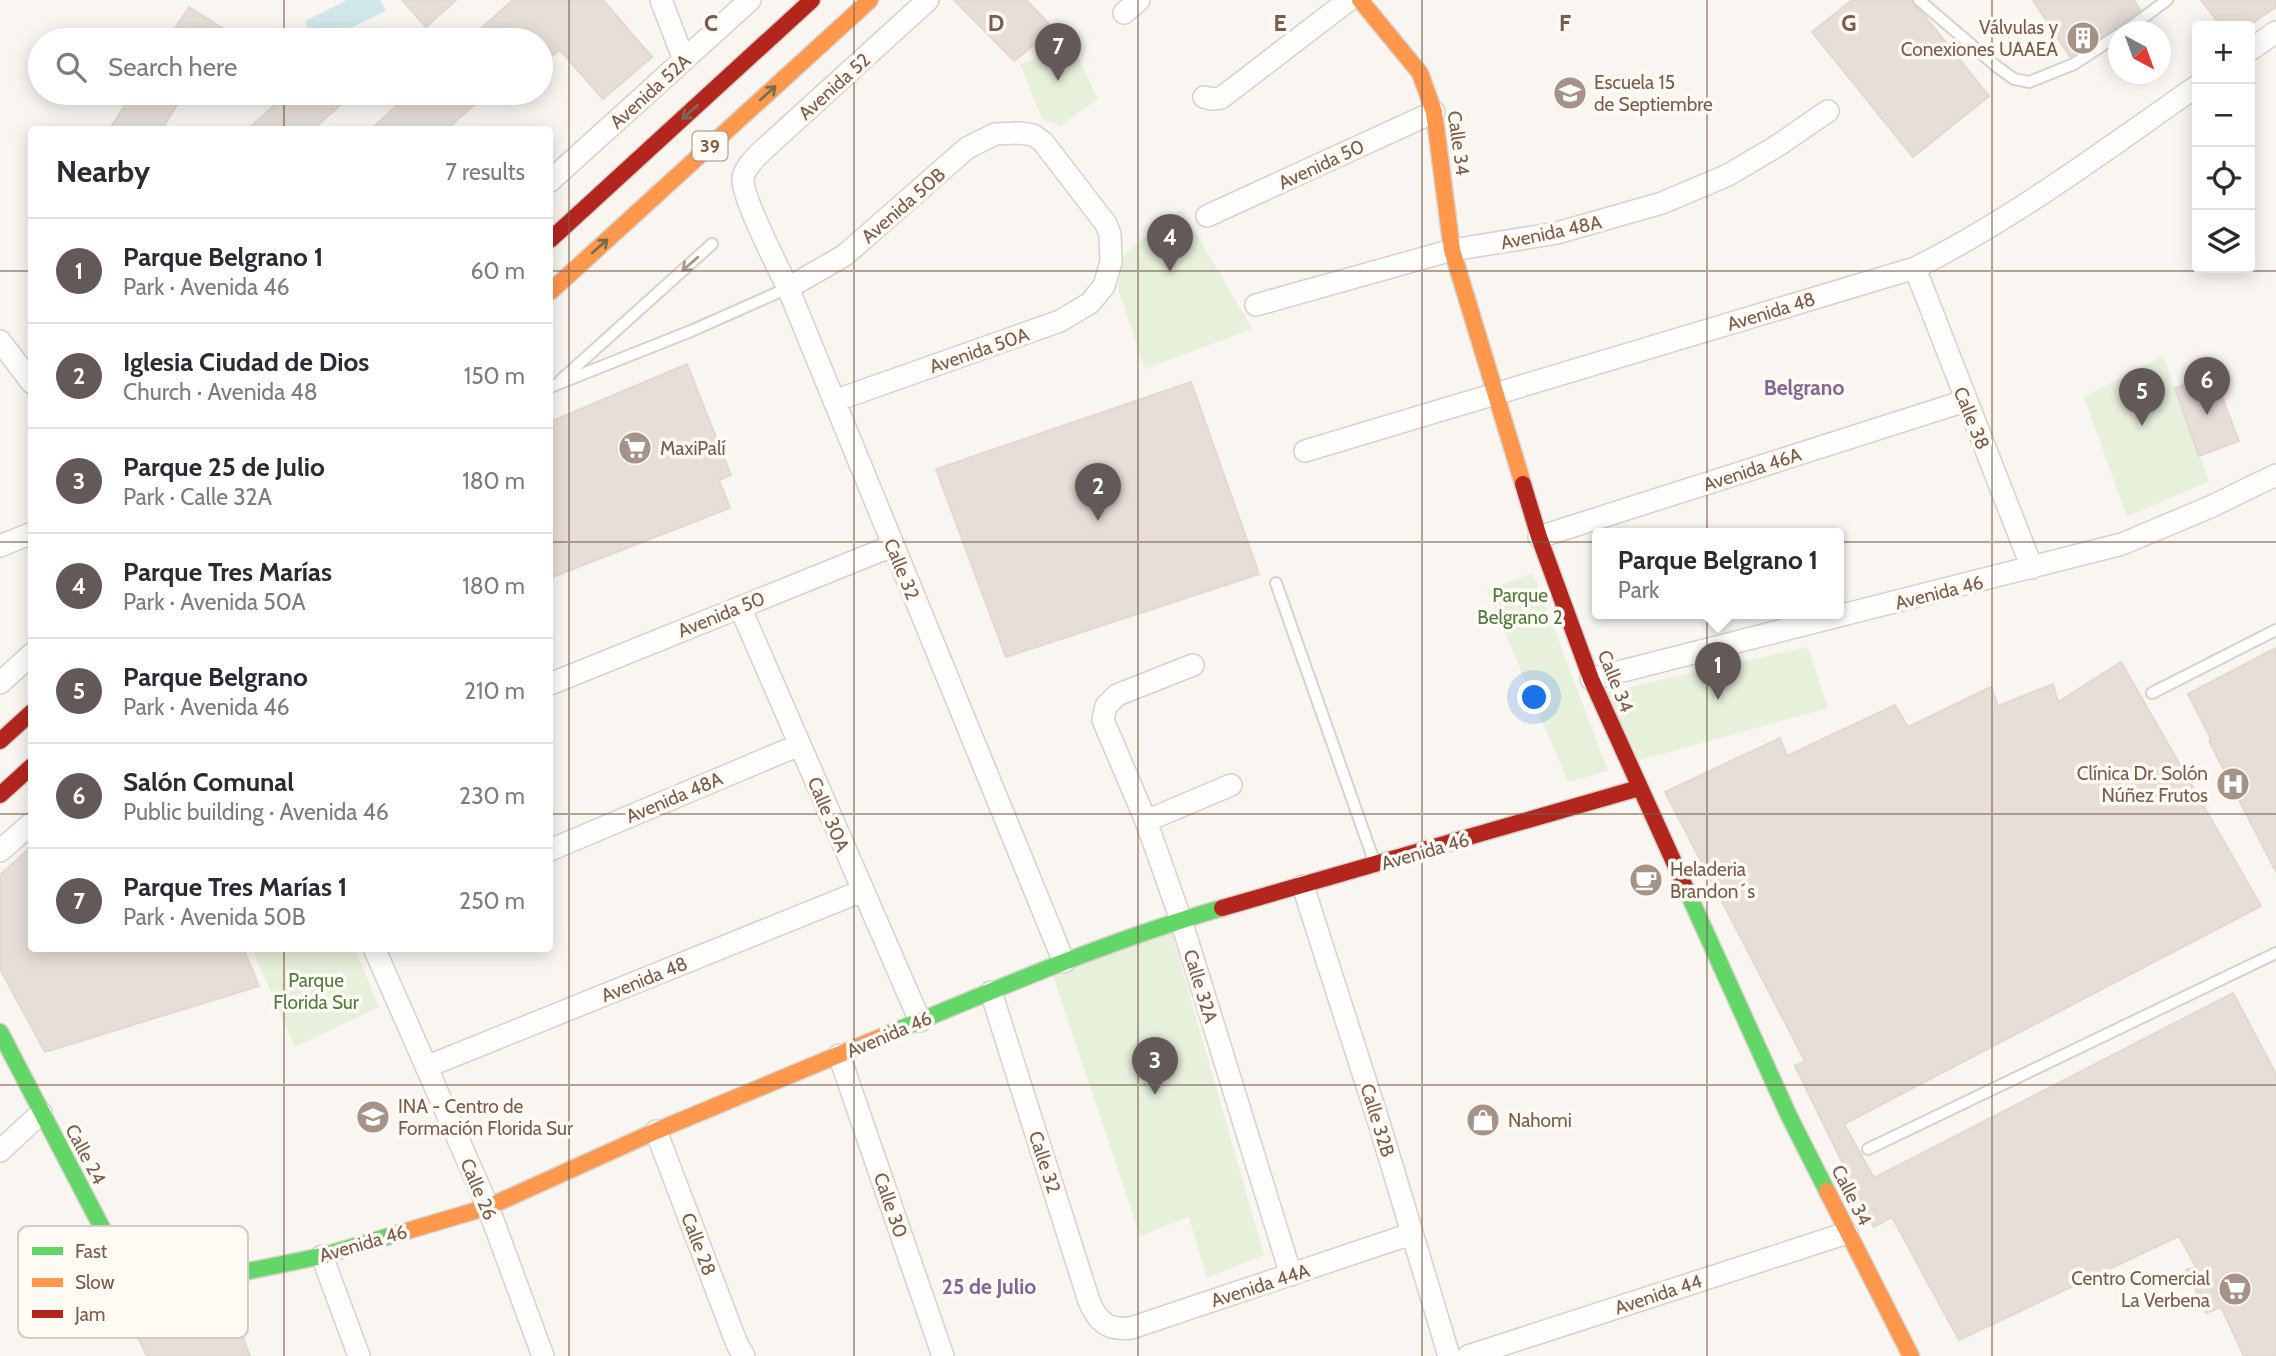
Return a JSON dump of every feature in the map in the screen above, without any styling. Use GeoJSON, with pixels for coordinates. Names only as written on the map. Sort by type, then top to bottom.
{"type":"FeatureCollection","features":[{"type":"Feature","properties":{"kind":"main road","name":"39"},"geometry":{"type":"LineString","coordinates":[[553,237],[812,0]]}},
{"type":"Feature","properties":{"kind":"main road","name":"39"},"geometry":{"type":"LineString","coordinates":[[553,289],[870,0]]}},
{"type":"Feature","properties":{"kind":"main road","name":"Calle 34"},"geometry":{"type":"LineString","coordinates":[[1360,0],[1420,73],[1434,112],[1452,250],[1539,537],[1591,679],[1789,1116],[1911,1356]]}},
{"type":"Feature","properties":{"kind":"main road"},"geometry":{"type":"LineString","coordinates":[[0,741],[28,716]]}},
{"type":"Feature","properties":{"kind":"main road"},"geometry":{"type":"LineString","coordinates":[[0,795],[28,770]]}},
{"type":"Feature","properties":{"kind":"main road","name":"Avenida 46"},"geometry":{"type":"LineString","coordinates":[[248,1271],[322,1256],[488,1207],[656,1130],[1064,962],[1181,920],[1639,788]]}},
{"type":"Feature","properties":{"kind":"main road","name":"Calle 24"},"geometry":{"type":"LineString","coordinates":[[0,1032],[101,1226]]}},
{"type":"Feature","properties":{"kind":"street"},"geometry":{"type":"LineString","coordinates":[[661,0],[684,60]]}},
{"type":"Feature","properties":{"kind":"street","name":"Avenida 52A"},"geometry":{"type":"LineString","coordinates":[[553,178],[750,0]]}},
{"type":"Feature","properties":{"kind":"street","name":"Avenida 52"},"geometry":{"type":"LineString","coordinates":[[744,175],[761,152],[928,0]]}},
{"type":"Feature","properties":{"kind":"street"},"geometry":{"type":"LineString","coordinates":[[1204,97],[1221,97],[1349,0]]}},
{"type":"Feature","properties":{"kind":"street"},"geometry":{"type":"LineString","coordinates":[[2255,47],[2276,32]]}},
{"type":"Feature","properties":{"kind":"street","name":"Avenida 48"},"geometry":{"type":"LineString","coordinates":[[1305,451],[1914,268],[1997,223],[2192,89]]}},
{"type":"Feature","properties":{"kind":"street","name":"Avenida 48A"},"geometry":{"type":"LineString","coordinates":[[1256,305],[1452,250],[1557,233],[1662,203],[1709,184],[1749,163],[1828,111]]}},
{"type":"Feature","properties":{"kind":"street","name":"Avenida 50"},"geometry":{"type":"LineString","coordinates":[[1207,216],[1434,112]]}},
{"type":"Feature","properties":{"kind":"street","name":"Avenida 50A"},"geometry":{"type":"LineString","coordinates":[[834,401],[1060,321],[1090,303],[1104,286],[1111,253],[1107,225],[1043,142],[1033,135],[1020,132]]}},
{"type":"Feature","properties":{"kind":"street","name":"Avenida 50B"},"geometry":{"type":"LineString","coordinates":[[788,288],[845,255],[967,148],[995,134],[1020,132]]}},
{"type":"Feature","properties":{"kind":"street","name":"Calle 32"},"geometry":{"type":"LineString","coordinates":[[744,175],[744,190],[788,288],[1064,962]]}},
{"type":"Feature","properties":{"kind":"street","name":"Calle 38"},"geometry":{"type":"LineString","coordinates":[[1914,268],[2032,568]]}},
{"type":"Feature","properties":{"kind":"street"},"geometry":{"type":"LineString","coordinates":[[0,341],[28,378]]}},
{"type":"Feature","properties":{"kind":"street","name":"Avenida 46A"},"geometry":{"type":"LineString","coordinates":[[1539,537],[1965,401]]}},
{"type":"Feature","properties":{"kind":"street","name":"Avenida 46"},"geometry":{"type":"LineString","coordinates":[[1844,615],[2122,544],[2210,507],[2276,475]]}},
{"type":"Feature","properties":{"kind":"street"},"geometry":{"type":"LineString","coordinates":[[0,546],[28,535]]}},
{"type":"Feature","properties":{"kind":"street","name":"Avenida 50"},"geometry":{"type":"LineString","coordinates":[[553,683],[892,546]]}},
{"type":"Feature","properties":{"kind":"street","name":"Calle 30A"},"geometry":{"type":"LineString","coordinates":[[740,607],[920,1021]]}},
{"type":"Feature","properties":{"kind":"street","name":"Avenida 46"},"geometry":{"type":"LineString","coordinates":[[1591,679],[1829,619]]}},
{"type":"Feature","properties":{"kind":"street"},"geometry":{"type":"LineString","coordinates":[[0,683],[28,658]]}},
{"type":"Feature","properties":{"kind":"street","name":"Calle 32A"},"geometry":{"type":"LineString","coordinates":[[1193,665],[1127,691],[1109,702],[1104,710],[1103,720],[1146,821],[1181,920],[1291,1275]]}},
{"type":"Feature","properties":{"kind":"street","name":"Avenida 48A"},"geometry":{"type":"LineString","coordinates":[[553,849],[799,745]]}},
{"type":"Feature","properties":{"kind":"street"},"geometry":{"type":"LineString","coordinates":[[1146,821],[1231,785]]}},
{"type":"Feature","properties":{"kind":"street"},"geometry":{"type":"LineString","coordinates":[[0,851],[28,826]]}},
{"type":"Feature","properties":{"kind":"street","name":"Calle 32B"},"geometry":{"type":"LineString","coordinates":[[1303,886],[1342,1004],[1449,1356]]}},
{"type":"Feature","properties":{"kind":"street","name":"Avenida 48"},"geometry":{"type":"LineString","coordinates":[[426,1068],[862,891]]}},
{"type":"Feature","properties":{"kind":"street","name":"Calle 26"},"geometry":{"type":"LineString","coordinates":[[376,952],[488,1207],[543,1356]]}},
{"type":"Feature","properties":{"kind":"street","name":"Calle 32"},"geometry":{"type":"LineString","coordinates":[[991,992],[1089,1301],[1097,1317],[1107,1326]]}},
{"type":"Feature","properties":{"kind":"street","name":"Calle 30"},"geometry":{"type":"LineString","coordinates":[[839,1055],[943,1356]]}},
{"type":"Feature","properties":{"kind":"street"},"geometry":{"type":"LineString","coordinates":[[0,1151],[41,1113]]}},
{"type":"Feature","properties":{"kind":"street","name":"Calle 28"},"geometry":{"type":"LineString","coordinates":[[656,1130],[744,1356]]}},
{"type":"Feature","properties":{"kind":"street","name":"Avenida 44"},"geometry":{"type":"LineString","coordinates":[[1468,1356],[1847,1233]]}},
{"type":"Feature","properties":{"kind":"street","name":"Avenida 44A"},"geometry":{"type":"LineString","coordinates":[[1107,1326],[1131,1328],[1411,1234]]}},
{"type":"Feature","properties":{"kind":"street"},"geometry":{"type":"LineString","coordinates":[[322,1256],[359,1356]]}},
{"type":"Feature","properties":{"kind":"lane"},"geometry":{"type":"LineString","coordinates":[[1919,0],[2014,79],[2029,82],[2074,64],[2108,42]]}},
{"type":"Feature","properties":{"kind":"lane"},"geometry":{"type":"LineString","coordinates":[[2139,21],[2167,0]]}},
{"type":"Feature","properties":{"kind":"lane"},"geometry":{"type":"LineString","coordinates":[[553,386],[712,244]]}},
{"type":"Feature","properties":{"kind":"lane"},"geometry":{"type":"LineString","coordinates":[[553,386],[691,331],[788,288]]}},
{"type":"Feature","properties":{"kind":"lane"},"geometry":{"type":"LineString","coordinates":[[1276,583],[1376,865]]}},
{"type":"Feature","properties":{"kind":"lane"},"geometry":{"type":"LineString","coordinates":[[2152,694],[2276,630]]}},
{"type":"Feature","properties":{"kind":"lane"},"geometry":{"type":"LineString","coordinates":[[1868,1149],[2276,953]]}},
{"type":"Feature","properties":{"kind":"green space"},"geometry":{"type":"Polygon","coordinates":[[[1073,46],[1098,99],[1060,126],[1042,119],[1020,64],[1073,46]]]}},
{"type":"Feature","properties":{"kind":"green space"},"geometry":{"type":"Polygon","coordinates":[[[1182,209],[1252,329],[1145,369],[1118,289],[1123,255],[1182,209]]]}},
{"type":"Feature","properties":{"kind":"green space"},"geometry":{"type":"Polygon","coordinates":[[[2163,356],[2209,481],[2127,517],[2084,397],[2163,356]]]}},
{"type":"Feature","properties":{"kind":"green space","name":"Parque Belgrano 2"},"geometry":{"type":"Polygon","coordinates":[[[1533,573],[1608,771],[1568,782],[1487,590],[1533,573]]]}},
{"type":"Feature","properties":{"kind":"green space"},"geometry":{"type":"Polygon","coordinates":[[[1808,647],[1828,708],[1633,762],[1607,692],[1808,647]]]}},
{"type":"Feature","properties":{"kind":"green space"},"geometry":{"type":"Polygon","coordinates":[[[1171,930],[1264,1255],[1207,1278],[1189,1217],[1140,1236],[1052,973],[1171,930]]]}},
{"type":"Feature","properties":{"kind":"green space","name":"Parque Florida Sur"},"geometry":{"type":"Polygon","coordinates":[[[253,952],[356,952],[379,1007],[295,1047],[253,952]]]}},
{"type":"Feature","properties":{"kind":"water"},"geometry":{"type":"Polygon","coordinates":[[[347,0],[380,0],[386,11],[350,28],[308,28],[305,21],[347,0]]]}},
{"type":"Feature","properties":{"kind":"building"},"geometry":{"type":"Polygon","coordinates":[[[402,0],[456,0],[426,27],[402,0]]]}},
{"type":"Feature","properties":{"kind":"building"},"geometry":{"type":"Polygon","coordinates":[[[513,0],[603,0],[652,57],[603,99],[560,50],[553,55],[553,28],[482,28],[513,0]]]}},
{"type":"Feature","properties":{"kind":"building"},"geometry":{"type":"Polygon","coordinates":[[[954,0],[1026,0],[1054,29],[1014,61],[954,0]]]}},
{"type":"Feature","properties":{"kind":"building"},"geometry":{"type":"Polygon","coordinates":[[[1852,0],[1911,0],[1989,96],[1913,157],[1812,32],[1852,0]]]}},
{"type":"Feature","properties":{"kind":"building","name":"Válvulas y Conexiones UAAEA"},"geometry":{"type":"Polygon","coordinates":[[[2033,0],[2134,0],[2140,10],[2126,21],[2108,21],[2108,33],[2070,57],[2033,0]]]}},
{"type":"Feature","properties":{"kind":"building"},"geometry":{"type":"Polygon","coordinates":[[[2201,0],[2276,0],[2276,7],[2255,21],[2217,21],[2201,0]]]}},
{"type":"Feature","properties":{"kind":"building"},"geometry":{"type":"Polygon","coordinates":[[[189,7],[222,28],[175,28],[189,7]]]}},
{"type":"Feature","properties":{"kind":"building"},"geometry":{"type":"Polygon","coordinates":[[[125,105],[177,105],[164,126],[112,126],[125,105]]]}},
{"type":"Feature","properties":{"kind":"building"},"geometry":{"type":"Polygon","coordinates":[[[275,105],[340,105],[317,126],[251,126],[275,105]]]}},
{"type":"Feature","properties":{"kind":"building"},"geometry":{"type":"Polygon","coordinates":[[[398,105],[474,105],[450,126],[374,126],[398,105]]]}},
{"type":"Feature","properties":{"kind":"building","name":"MaxiPalí"},"geometry":{"type":"Polygon","coordinates":[[[687,364],[731,475],[719,480],[730,508],[553,577],[553,421],[687,364]]]}},
{"type":"Feature","properties":{"kind":"building"},"geometry":{"type":"Polygon","coordinates":[[[2213,374],[2239,441],[2199,456],[2175,388],[2213,374]]]}},
{"type":"Feature","properties":{"kind":"building"},"geometry":{"type":"Polygon","coordinates":[[[1191,382],[1259,574],[1006,657],[936,469],[1191,382]]]}},
{"type":"Feature","properties":{"kind":"building"},"geometry":{"type":"Polygon","coordinates":[[[2276,648],[2276,872],[2188,694],[2276,648]]]}},
{"type":"Feature","properties":{"kind":"building"},"geometry":{"type":"Polygon","coordinates":[[[2121,662],[2261,906],[1844,1124],[1874,1178],[2233,993],[2276,1074],[2276,1356],[2244,1356],[2221,1307],[2206,1313],[2186,1270],[2196,1267],[2179,1236],[1959,1340],[1892,1217],[1874,1227],[1795,1066],[1805,1061],[1665,792],[1780,738],[1787,756],[1895,705],[1908,727],[1991,687],[1998,706],[2053,684],[2058,702],[2121,662]]]}},
{"type":"Feature","properties":{"kind":"building"},"geometry":{"type":"Polygon","coordinates":[[[28,850],[28,952],[245,952],[259,986],[45,1052],[0,969],[0,875],[28,850]]]}},
{"type":"Feature","properties":{"kind":"building"},"geometry":{"type":"Polygon","coordinates":[[[138,1338],[243,1338],[250,1356],[147,1356],[138,1338]]]}},
{"type":"Feature","properties":{"kind":"traffic: fast"},"geometry":{"type":"LineString","coordinates":[[1687,891],[1789,1116],[1827,1191]]}},
{"type":"Feature","properties":{"kind":"traffic: fast"},"geometry":{"type":"LineString","coordinates":[[886,1035],[1010,983],[1136,935],[1222,908]]}},
{"type":"Feature","properties":{"kind":"traffic: fast"},"geometry":{"type":"LineString","coordinates":[[0,1032],[101,1226]]}},
{"type":"Feature","properties":{"kind":"traffic: fast"},"geometry":{"type":"LineString","coordinates":[[248,1271],[322,1256],[400,1233]]}},
{"type":"Feature","properties":{"kind":"traffic: slow"},"geometry":{"type":"LineString","coordinates":[[553,289],[870,0]]}},
{"type":"Feature","properties":{"kind":"traffic: slow"},"geometry":{"type":"LineString","coordinates":[[1360,0],[1420,73],[1434,112],[1452,250],[1523,484]]}},
{"type":"Feature","properties":{"kind":"traffic: slow"},"geometry":{"type":"LineString","coordinates":[[400,1233],[488,1207],[656,1131],[886,1035]]}},
{"type":"Feature","properties":{"kind":"traffic: slow"},"geometry":{"type":"LineString","coordinates":[[1827,1191],[1911,1356]]}},
{"type":"Feature","properties":{"kind":"traffic: jam"},"geometry":{"type":"LineString","coordinates":[[553,237],[812,0]]}},
{"type":"Feature","properties":{"kind":"traffic: jam"},"geometry":{"type":"LineString","coordinates":[[1523,484],[1539,537],[1591,679],[1687,891]]}},
{"type":"Feature","properties":{"kind":"traffic: jam"},"geometry":{"type":"LineString","coordinates":[[0,741],[28,716]]}},
{"type":"Feature","properties":{"kind":"traffic: jam"},"geometry":{"type":"LineString","coordinates":[[0,795],[28,770]]}},
{"type":"Feature","properties":{"kind":"traffic: jam"},"geometry":{"type":"LineString","coordinates":[[1222,908],[1639,788]]}},
{"type":"Feature","properties":{"kind":"place","name":"Válvulas y Conexiones UAAEA"},"geometry":{"type":"Point","coordinates":[2083,38]}},
{"type":"Feature","properties":{"kind":"place","name":"Parque Tres Marías 1"},"geometry":{"type":"Point","coordinates":[1058,81]}},
{"type":"Feature","properties":{"kind":"place","name":"Escuela 15 de Septiembre"},"geometry":{"type":"Point","coordinates":[1570,93]}},
{"type":"Feature","properties":{"kind":"place","name":"Parque Tres Marías"},"geometry":{"type":"Point","coordinates":[1170,272]}},
{"type":"Feature","properties":{"kind":"place","name":"Salón Comunal"},"geometry":{"type":"Point","coordinates":[2207,415]}},
{"type":"Feature","properties":{"kind":"place","name":"Parque Belgrano"},"geometry":{"type":"Point","coordinates":[2142,426]}},
{"type":"Feature","properties":{"kind":"place","name":"MaxiPalí"},"geometry":{"type":"Point","coordinates":[635,448]}},
{"type":"Feature","properties":{"kind":"place","name":"Iglesia Ciudad de Dios"},"geometry":{"type":"Point","coordinates":[1098,521]}},
{"type":"Feature","properties":{"kind":"place","name":"Parque Belgrano 1"},"geometry":{"type":"Point","coordinates":[1718,700]}},
{"type":"Feature","properties":{"kind":"place","name":"Clínica Dr. Solón Núñez Frutos"},"geometry":{"type":"Point","coordinates":[2233,784]}},
{"type":"Feature","properties":{"kind":"place","name":"Heladeria Brandon´s"},"geometry":{"type":"Point","coordinates":[1646,880]}},
{"type":"Feature","properties":{"kind":"place","name":"Parque 25 de Julio"},"geometry":{"type":"Point","coordinates":[1155,1095]}},
{"type":"Feature","properties":{"kind":"place","name":"INA - Centro de Formación Florida Sur"},"geometry":{"type":"Point","coordinates":[373,1117]}},
{"type":"Feature","properties":{"kind":"place","name":"Nahomi"},"geometry":{"type":"Point","coordinates":[1483,1120]}},
{"type":"Feature","properties":{"kind":"place","name":"Centro Comercial La Verbena"},"geometry":{"type":"Point","coordinates":[2235,1289]}},
{"type":"Feature","properties":{"kind":"district","name":"Belgrano"},"geometry":{"type":"Point","coordinates":[1804,388]}},
{"type":"Feature","properties":{"kind":"district","name":"25 de Julio"},"geometry":{"type":"Point","coordinates":[989,1287]}}]}
